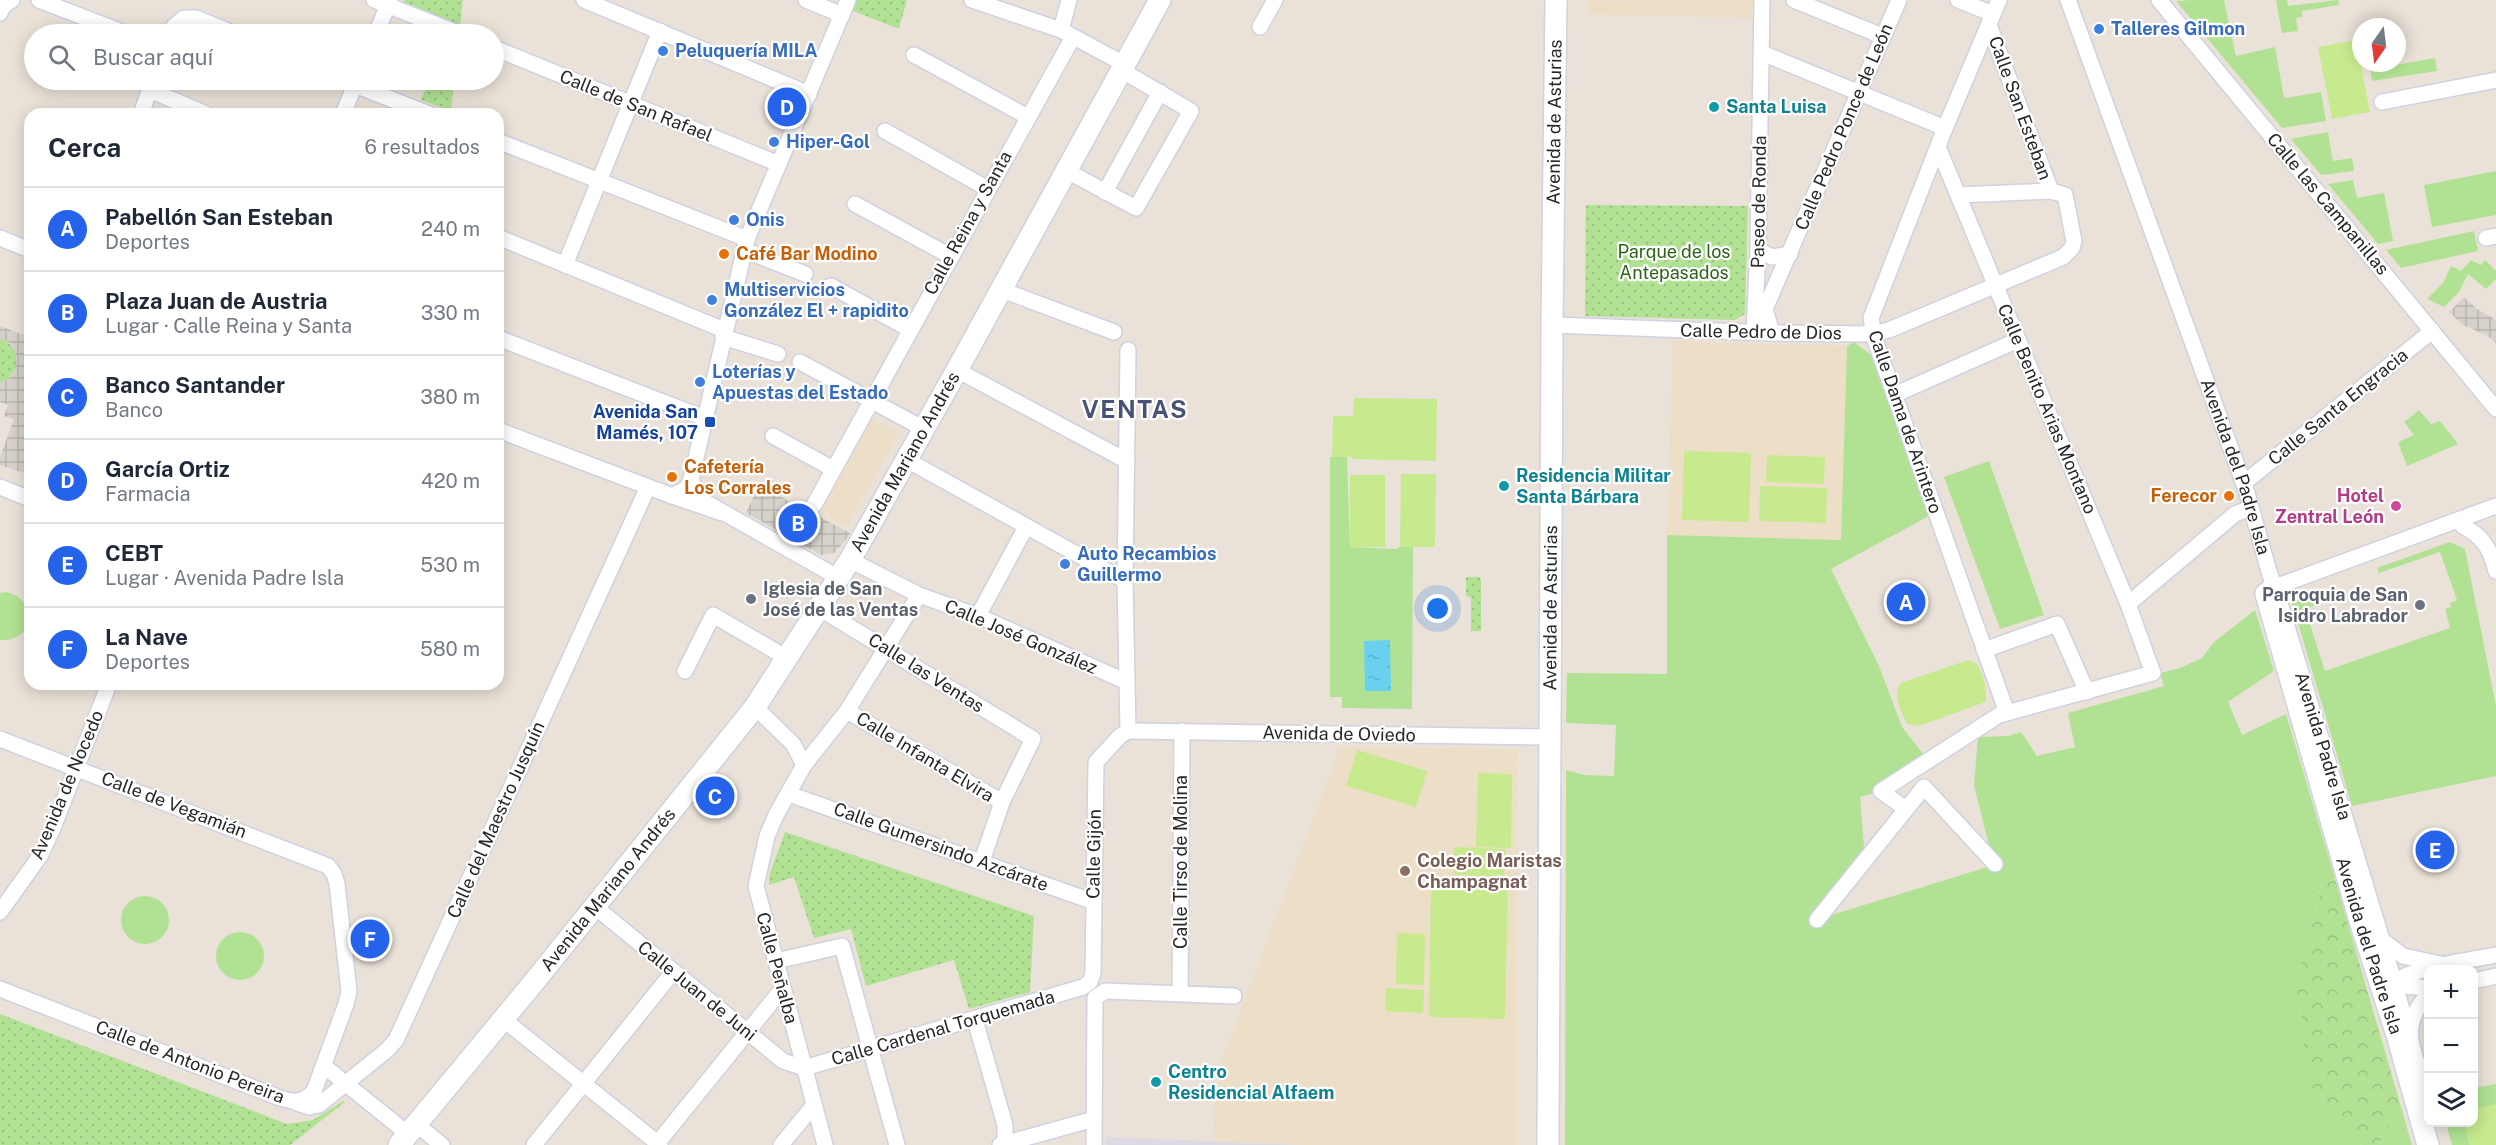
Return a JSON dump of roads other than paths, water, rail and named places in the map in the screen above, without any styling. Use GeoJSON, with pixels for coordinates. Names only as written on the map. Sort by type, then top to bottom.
{"type":"FeatureCollection","features":[{"type":"Feature","properties":{"kind":"main road","name":"Avenida Mariano Andrés"},"geometry":{"type":"LineString","coordinates":[[408,1137],[755,706],[787,658],[850,560],[907,460],[1160,0]]}},
{"type":"Feature","properties":{"kind":"main road","name":"Avenida de Asturias"},"geometry":{"type":"LineString","coordinates":[[1548,1145],[1554,0]]}},
{"type":"Feature","properties":{"kind":"main road","name":"Avenida del Padre Isla"},"geometry":{"type":"LineString","coordinates":[[2275,586],[2266,594],[2360,921],[2403,1035],[2426,1137]]}},
{"type":"Feature","properties":{"kind":"street"},"geometry":{"type":"LineString","coordinates":[[0,13],[4,5],[12,0]]}},
{"type":"Feature","properties":{"kind":"street"},"geometry":{"type":"LineString","coordinates":[[39,0],[101,24]]}},
{"type":"Feature","properties":{"kind":"street"},"geometry":{"type":"LineString","coordinates":[[584,0],[809,94]]}},
{"type":"Feature","properties":{"kind":"street"},"geometry":{"type":"LineString","coordinates":[[806,0],[842,15]]}},
{"type":"Feature","properties":{"kind":"street"},"geometry":{"type":"LineString","coordinates":[[672,496],[687,488],[691,479],[746,245],[848,0]]}},
{"type":"Feature","properties":{"kind":"street"},"geometry":{"type":"LineString","coordinates":[[972,0],[1067,33],[1191,111],[1136,208],[1067,171]]}},
{"type":"Feature","properties":{"kind":"street","name":"Calle Reina y Santa"},"geometry":{"type":"LineString","coordinates":[[814,505],[909,329],[1028,117],[1067,33],[1069,0]]}},
{"type":"Feature","properties":{"kind":"street"},"geometry":{"type":"LineString","coordinates":[[1260,27],[1275,0]]}},
{"type":"Feature","properties":{"kind":"street","name":"Paseo de Ronda"},"geometry":{"type":"LineString","coordinates":[[1754,332],[1758,249],[1762,0]]}},
{"type":"Feature","properties":{"kind":"street"},"geometry":{"type":"LineString","coordinates":[[1794,0],[1882,36]]}},
{"type":"Feature","properties":{"kind":"street","name":"Calle Pedro Ponce de León"},"geometry":{"type":"LineString","coordinates":[[1772,333],[1765,309],[1899,0]]}},
{"type":"Feature","properties":{"kind":"street"},"geometry":{"type":"LineString","coordinates":[[1959,0],[1994,13]]}},
{"type":"Feature","properties":{"kind":"street","name":"Avenida del Padre Isla"},"geometry":{"type":"LineString","coordinates":[[2068,0],[2244,483],[2275,586]]}},
{"type":"Feature","properties":{"kind":"street","name":"Calle las Campanillas"},"geometry":{"type":"LineString","coordinates":[[2159,0],[2496,408]]}},
{"type":"Feature","properties":{"kind":"street"},"geometry":{"type":"LineString","coordinates":[[378,24],[384,2],[436,24]]}},
{"type":"Feature","properties":{"kind":"street","name":"Calle Dama de Arintero"},"geometry":{"type":"LineString","coordinates":[[1994,13],[1945,128],[1871,318],[1873,334],[1894,395],[2007,712]]}},
{"type":"Feature","properties":{"kind":"street","name":"Calle San Esteban"},"geometry":{"type":"LineString","coordinates":[[1994,13],[2074,241],[2072,249],[2063,257]]}},
{"type":"Feature","properties":{"kind":"street"},"geometry":{"type":"LineString","coordinates":[[176,24],[184,18],[196,18],[211,24]]}},
{"type":"Feature","properties":{"kind":"street"},"geometry":{"type":"LineString","coordinates":[[565,265],[660,31]]}},
{"type":"Feature","properties":{"kind":"street","name":"Calle de San Rafael"},"geometry":{"type":"LineString","coordinates":[[504,52],[779,164]]}},
{"type":"Feature","properties":{"kind":"street"},"geometry":{"type":"LineString","coordinates":[[1762,53],[1945,128]]}},
{"type":"Feature","properties":{"kind":"street"},"geometry":{"type":"LineString","coordinates":[[914,55],[1028,117]]}},
{"type":"Feature","properties":{"kind":"street"},"geometry":{"type":"LineString","coordinates":[[2382,102],[2496,80]]}},
{"type":"Feature","properties":{"kind":"street"},"geometry":{"type":"LineString","coordinates":[[143,108],[149,90]]}},
{"type":"Feature","properties":{"kind":"street"},"geometry":{"type":"LineString","coordinates":[[160,90],[195,108]]}},
{"type":"Feature","properties":{"kind":"street"},"geometry":{"type":"LineString","coordinates":[[344,108],[349,90]]}},
{"type":"Feature","properties":{"kind":"street"},"geometry":{"type":"LineString","coordinates":[[372,90],[415,108]]}},
{"type":"Feature","properties":{"kind":"street"},"geometry":{"type":"LineString","coordinates":[[1105,192],[1160,92]]}},
{"type":"Feature","properties":{"kind":"street"},"geometry":{"type":"LineString","coordinates":[[885,131],[988,189]]}},
{"type":"Feature","properties":{"kind":"street"},"geometry":{"type":"LineString","coordinates":[[504,143],[598,180],[746,245],[805,274]]}},
{"type":"Feature","properties":{"kind":"street","name":"Calle Benito Arias Montano"},"geometry":{"type":"LineString","coordinates":[[1938,147],[2128,604],[2154,673],[2087,692]]}},
{"type":"Feature","properties":{"kind":"street"},"geometry":{"type":"LineString","coordinates":[[1958,195],[2058,193]]}},
{"type":"Feature","properties":{"kind":"street"},"geometry":{"type":"LineString","coordinates":[[855,204],[950,256]]}},
{"type":"Feature","properties":{"kind":"street"},"geometry":{"type":"LineString","coordinates":[[0,238],[24,248]]}},
{"type":"Feature","properties":{"kind":"street"},"geometry":{"type":"LineString","coordinates":[[504,240],[724,334],[778,354]]}},
{"type":"Feature","properties":{"kind":"street","name":"Calle Pedro Ponce de León"},"geometry":{"type":"LineString","coordinates":[[1758,249],[1773,257],[1790,254]]}},
{"type":"Feature","properties":{"kind":"street","name":"Calle Pedro de Dios"},"geometry":{"type":"LineString","coordinates":[[1552,325],[1772,333],[1873,334],[1889,330],[2063,257]]}},
{"type":"Feature","properties":{"kind":"street"},"geometry":{"type":"LineString","coordinates":[[831,286],[909,329]]}},
{"type":"Feature","properties":{"kind":"street"},"geometry":{"type":"LineString","coordinates":[[1002,290],[1114,332]]}},
{"type":"Feature","properties":{"kind":"street","name":"Calle Santa Engracia"},"geometry":{"type":"LineString","coordinates":[[2244,483],[2432,331]]}},
{"type":"Feature","properties":{"kind":"street"},"geometry":{"type":"LineString","coordinates":[[504,340],[704,418]]}},
{"type":"Feature","properties":{"kind":"street"},"geometry":{"type":"LineString","coordinates":[[1894,395],[2018,340]]}},
{"type":"Feature","properties":{"kind":"street"},"geometry":{"type":"LineString","coordinates":[[1128,350],[1125,581],[1128,730]]}},
{"type":"Feature","properties":{"kind":"street"},"geometry":{"type":"LineString","coordinates":[[800,362],[924,429]]}},
{"type":"Feature","properties":{"kind":"street"},"geometry":{"type":"LineString","coordinates":[[957,370],[1126,461]]}},
{"type":"Feature","properties":{"kind":"street"},"geometry":{"type":"LineString","coordinates":[[504,432],[722,513],[756,529],[839,578]]}},
{"type":"Feature","properties":{"kind":"street"},"geometry":{"type":"LineString","coordinates":[[772,436],[833,469]]}},
{"type":"Feature","properties":{"kind":"street"},"geometry":{"type":"LineString","coordinates":[[907,460],[1125,581]]}},
{"type":"Feature","properties":{"kind":"street"},"geometry":{"type":"LineString","coordinates":[[691,479],[698,496],[722,513]]}},
{"type":"Feature","properties":{"kind":"street"},"geometry":{"type":"LineString","coordinates":[[0,487],[24,497]]}},
{"type":"Feature","properties":{"kind":"street","name":"Calle del Maestro Jusquín"},"geometry":{"type":"LineString","coordinates":[[297,1102],[309,1107],[320,1105],[396,1040],[648,487]]}},
{"type":"Feature","properties":{"kind":"street"},"geometry":{"type":"LineString","coordinates":[[2275,586],[2496,506]]}},
{"type":"Feature","properties":{"kind":"street"},"geometry":{"type":"LineString","coordinates":[[2128,604],[2235,514],[2252,508]]}},
{"type":"Feature","properties":{"kind":"street"},"geometry":{"type":"LineString","coordinates":[[2446,525],[2463,526],[2496,534]]}},
{"type":"Feature","properties":{"kind":"street"},"geometry":{"type":"LineString","coordinates":[[2463,526],[2477,533],[2486,543],[2496,571]]}},
{"type":"Feature","properties":{"kind":"street"},"geometry":{"type":"LineString","coordinates":[[978,616],[1026,527]]}},
{"type":"Feature","properties":{"kind":"street","name":"Calle José González"},"geometry":{"type":"LineString","coordinates":[[850,560],[919,595],[978,616],[1127,682]]}},
{"type":"Feature","properties":{"kind":"street","name":"Avenida Padre Isla"},"geometry":{"type":"LineString","coordinates":[[2275,586],[2385,943],[2394,983],[2390,992],[2403,1035]]}},
{"type":"Feature","properties":{"kind":"street","name":"Calle Peñalba"},"geometry":{"type":"LineString","coordinates":[[825,1145],[756,886],[767,836],[804,765],[848,711],[919,595]]}},
{"type":"Feature","properties":{"kind":"street","name":"Calle las Ventas"},"geometry":{"type":"LineString","coordinates":[[819,608],[1033,739],[1002,802]]}},
{"type":"Feature","properties":{"kind":"street"},"geometry":{"type":"LineString","coordinates":[[685,671],[713,615],[787,658]]}},
{"type":"Feature","properties":{"kind":"street"},"geometry":{"type":"LineString","coordinates":[[1906,809],[1881,791],[1999,715],[2087,692],[2057,624],[1984,650]]}},
{"type":"Feature","properties":{"kind":"street","name":"Avenida de Nocedo"},"geometry":{"type":"LineString","coordinates":[[0,912],[40,856],[107,690]]}},
{"type":"Feature","properties":{"kind":"street"},"geometry":{"type":"LineString","coordinates":[[755,706],[793,744],[804,765]]}},
{"type":"Feature","properties":{"kind":"street","name":"Calle Infanta Elvira"},"geometry":{"type":"LineString","coordinates":[[848,711],[1002,802]]}},
{"type":"Feature","properties":{"kind":"street","name":"Avenida de Oviedo"},"geometry":{"type":"LineString","coordinates":[[1128,730],[1550,737]]}},
{"type":"Feature","properties":{"kind":"street","name":"Calle Gijón"},"geometry":{"type":"LineString","coordinates":[[1083,987],[1090,982],[1093,973],[1096,762],[1128,730]]}},
{"type":"Feature","properties":{"kind":"street","name":"Calle Tirso de Molina"},"geometry":{"type":"LineString","coordinates":[[1180,993],[1182,731]]}},
{"type":"Feature","properties":{"kind":"street","name":"Calle de Vegamián"},"geometry":{"type":"LineString","coordinates":[[0,739],[317,860],[328,866],[337,884]]}},
{"type":"Feature","properties":{"kind":"street"},"geometry":{"type":"LineString","coordinates":[[1817,920],[1924,787],[1995,864]]}},
{"type":"Feature","properties":{"kind":"street","name":"Calle Gumersindo Azcárate"},"geometry":{"type":"LineString","coordinates":[[789,794],[1094,902]]}},
{"type":"Feature","properties":{"kind":"street"},"geometry":{"type":"LineString","coordinates":[[982,861],[1002,802]]}},
{"type":"Feature","properties":{"kind":"street","name":"Calle de Antonio Pereira"},"geometry":{"type":"LineString","coordinates":[[0,989],[280,1098],[297,1102],[308,1098],[314,1091],[349,991],[337,884]]}},
{"type":"Feature","properties":{"kind":"street","name":"Calle Juan de Juni"},"geometry":{"type":"LineString","coordinates":[[594,906],[783,1061],[804,1068]]}},
{"type":"Feature","properties":{"kind":"street"},"geometry":{"type":"LineString","coordinates":[[2360,921],[2372,934],[2384,974],[2394,983],[2424,987]]}},
{"type":"Feature","properties":{"kind":"street"},"geometry":{"type":"LineString","coordinates":[[2385,943],[2403,956],[2445,965],[2496,955]]}},
{"type":"Feature","properties":{"kind":"street"},"geometry":{"type":"LineString","coordinates":[[776,961],[842,946],[897,1145]]}},
{"type":"Feature","properties":{"kind":"street"},"geometry":{"type":"LineString","coordinates":[[2394,983],[2424,971]]}},
{"type":"Feature","properties":{"kind":"street"},"geometry":{"type":"LineString","coordinates":[[534,1145],[674,972]]}},
{"type":"Feature","properties":{"kind":"street"},"geometry":{"type":"LineString","coordinates":[[2478,980],[2496,976]]}},
{"type":"Feature","properties":{"kind":"street","name":"Calle Cardenal Torquemada"},"geometry":{"type":"LineString","coordinates":[[804,1068],[1083,987]]}},
{"type":"Feature","properties":{"kind":"street"},"geometry":{"type":"LineString","coordinates":[[503,1019],[658,1144],[783,988]]}},
{"type":"Feature","properties":{"kind":"street"},"geometry":{"type":"LineString","coordinates":[[1094,1145],[1095,998],[1105,991],[1234,996]]}},
{"type":"Feature","properties":{"kind":"street"},"geometry":{"type":"LineString","coordinates":[[2403,1035],[2417,1007],[2424,999]]}},
{"type":"Feature","properties":{"kind":"street"},"geometry":{"type":"LineString","coordinates":[[975,1020],[1005,1125],[1003,1145],[1094,1119]]}},
{"type":"Feature","properties":{"kind":"street"},"geometry":{"type":"LineString","coordinates":[[324,1066],[347,1083],[408,1137],[439,1144]]}},
{"type":"Feature","properties":{"kind":"street"},"geometry":{"type":"LineString","coordinates":[[781,1145],[814,1105]]}},
{"type":"Feature","properties":{"kind":"water"},"geometry":{"type":"Polygon","coordinates":[[[1390,640],[1391,691],[1365,691],[1364,641],[1390,640]]]}},
{"type":"Feature","properties":{"kind":"place","name":"Talleres Gilmon"},"geometry":{"type":"Point","coordinates":[2099,29]}},
{"type":"Feature","properties":{"kind":"place","name":"Peluquería MILA"},"geometry":{"type":"Point","coordinates":[663,51]}},
{"type":"Feature","properties":{"kind":"place","name":"García Ortiz"},"geometry":{"type":"Point","coordinates":[787,107]}},
{"type":"Feature","properties":{"kind":"place","name":"Santa Luisa"},"geometry":{"type":"Point","coordinates":[1714,107]}},
{"type":"Feature","properties":{"kind":"place","name":"Hiper-Gol"},"geometry":{"type":"Point","coordinates":[774,142]}},
{"type":"Feature","properties":{"kind":"place","name":"Onis"},"geometry":{"type":"Point","coordinates":[734,220]}},
{"type":"Feature","properties":{"kind":"place","name":"Café Bar Modino"},"geometry":{"type":"Point","coordinates":[724,254]}},
{"type":"Feature","properties":{"kind":"place","name":"Multiservicios González El + rapidito"},"geometry":{"type":"Point","coordinates":[712,300]}},
{"type":"Feature","properties":{"kind":"place","name":"Loterías y Apuestas del Estado"},"geometry":{"type":"Point","coordinates":[700,382]}},
{"type":"Feature","properties":{"kind":"place","name":"Avenida San Mamés, 107"},"geometry":{"type":"Point","coordinates":[710,422]}},
{"type":"Feature","properties":{"kind":"place","name":"Cafetería Los Corrales"},"geometry":{"type":"Point","coordinates":[672,477]}},
{"type":"Feature","properties":{"kind":"place","name":"Residencia Militar Santa Bárbara"},"geometry":{"type":"Point","coordinates":[1504,486]}},
{"type":"Feature","properties":{"kind":"place","name":"Ferecor"},"geometry":{"type":"Point","coordinates":[2229,496]}},
{"type":"Feature","properties":{"kind":"place","name":"Hotel Zentral León"},"geometry":{"type":"Point","coordinates":[2396,506]}},
{"type":"Feature","properties":{"kind":"place","name":"Plaza Juan de Austria"},"geometry":{"type":"Point","coordinates":[798,523]}},
{"type":"Feature","properties":{"kind":"place","name":"Auto Recambios Guillermo"},"geometry":{"type":"Point","coordinates":[1065,564]}},
{"type":"Feature","properties":{"kind":"place","name":"Iglesia de San José de las Ventas"},"geometry":{"type":"Point","coordinates":[751,599]}},
{"type":"Feature","properties":{"kind":"place","name":"Pabellón San Esteban"},"geometry":{"type":"Point","coordinates":[1906,602]}},
{"type":"Feature","properties":{"kind":"place","name":"Parroquia de San Isidro Labrador"},"geometry":{"type":"Point","coordinates":[2420,605]}},
{"type":"Feature","properties":{"kind":"place","name":"Banco Santander"},"geometry":{"type":"Point","coordinates":[715,796]}},
{"type":"Feature","properties":{"kind":"place","name":"CEBT"},"geometry":{"type":"Point","coordinates":[2435,850]}},
{"type":"Feature","properties":{"kind":"place","name":"Colegio Maristas Champagnat"},"geometry":{"type":"Point","coordinates":[1405,871]}},
{"type":"Feature","properties":{"kind":"place","name":"La Nave"},"geometry":{"type":"Point","coordinates":[370,939]}},
{"type":"Feature","properties":{"kind":"place","name":"Centro Residencial Alfaem"},"geometry":{"type":"Point","coordinates":[1156,1082]}},
{"type":"Feature","properties":{"kind":"district","name":"VENTAS"},"geometry":{"type":"Point","coordinates":[1135,410]}},
{"type":"Feature","properties":{"kind":"park label","name":"Parque de los Antepasados"},"geometry":{"type":"Point","coordinates":[1674,262]}}]}
